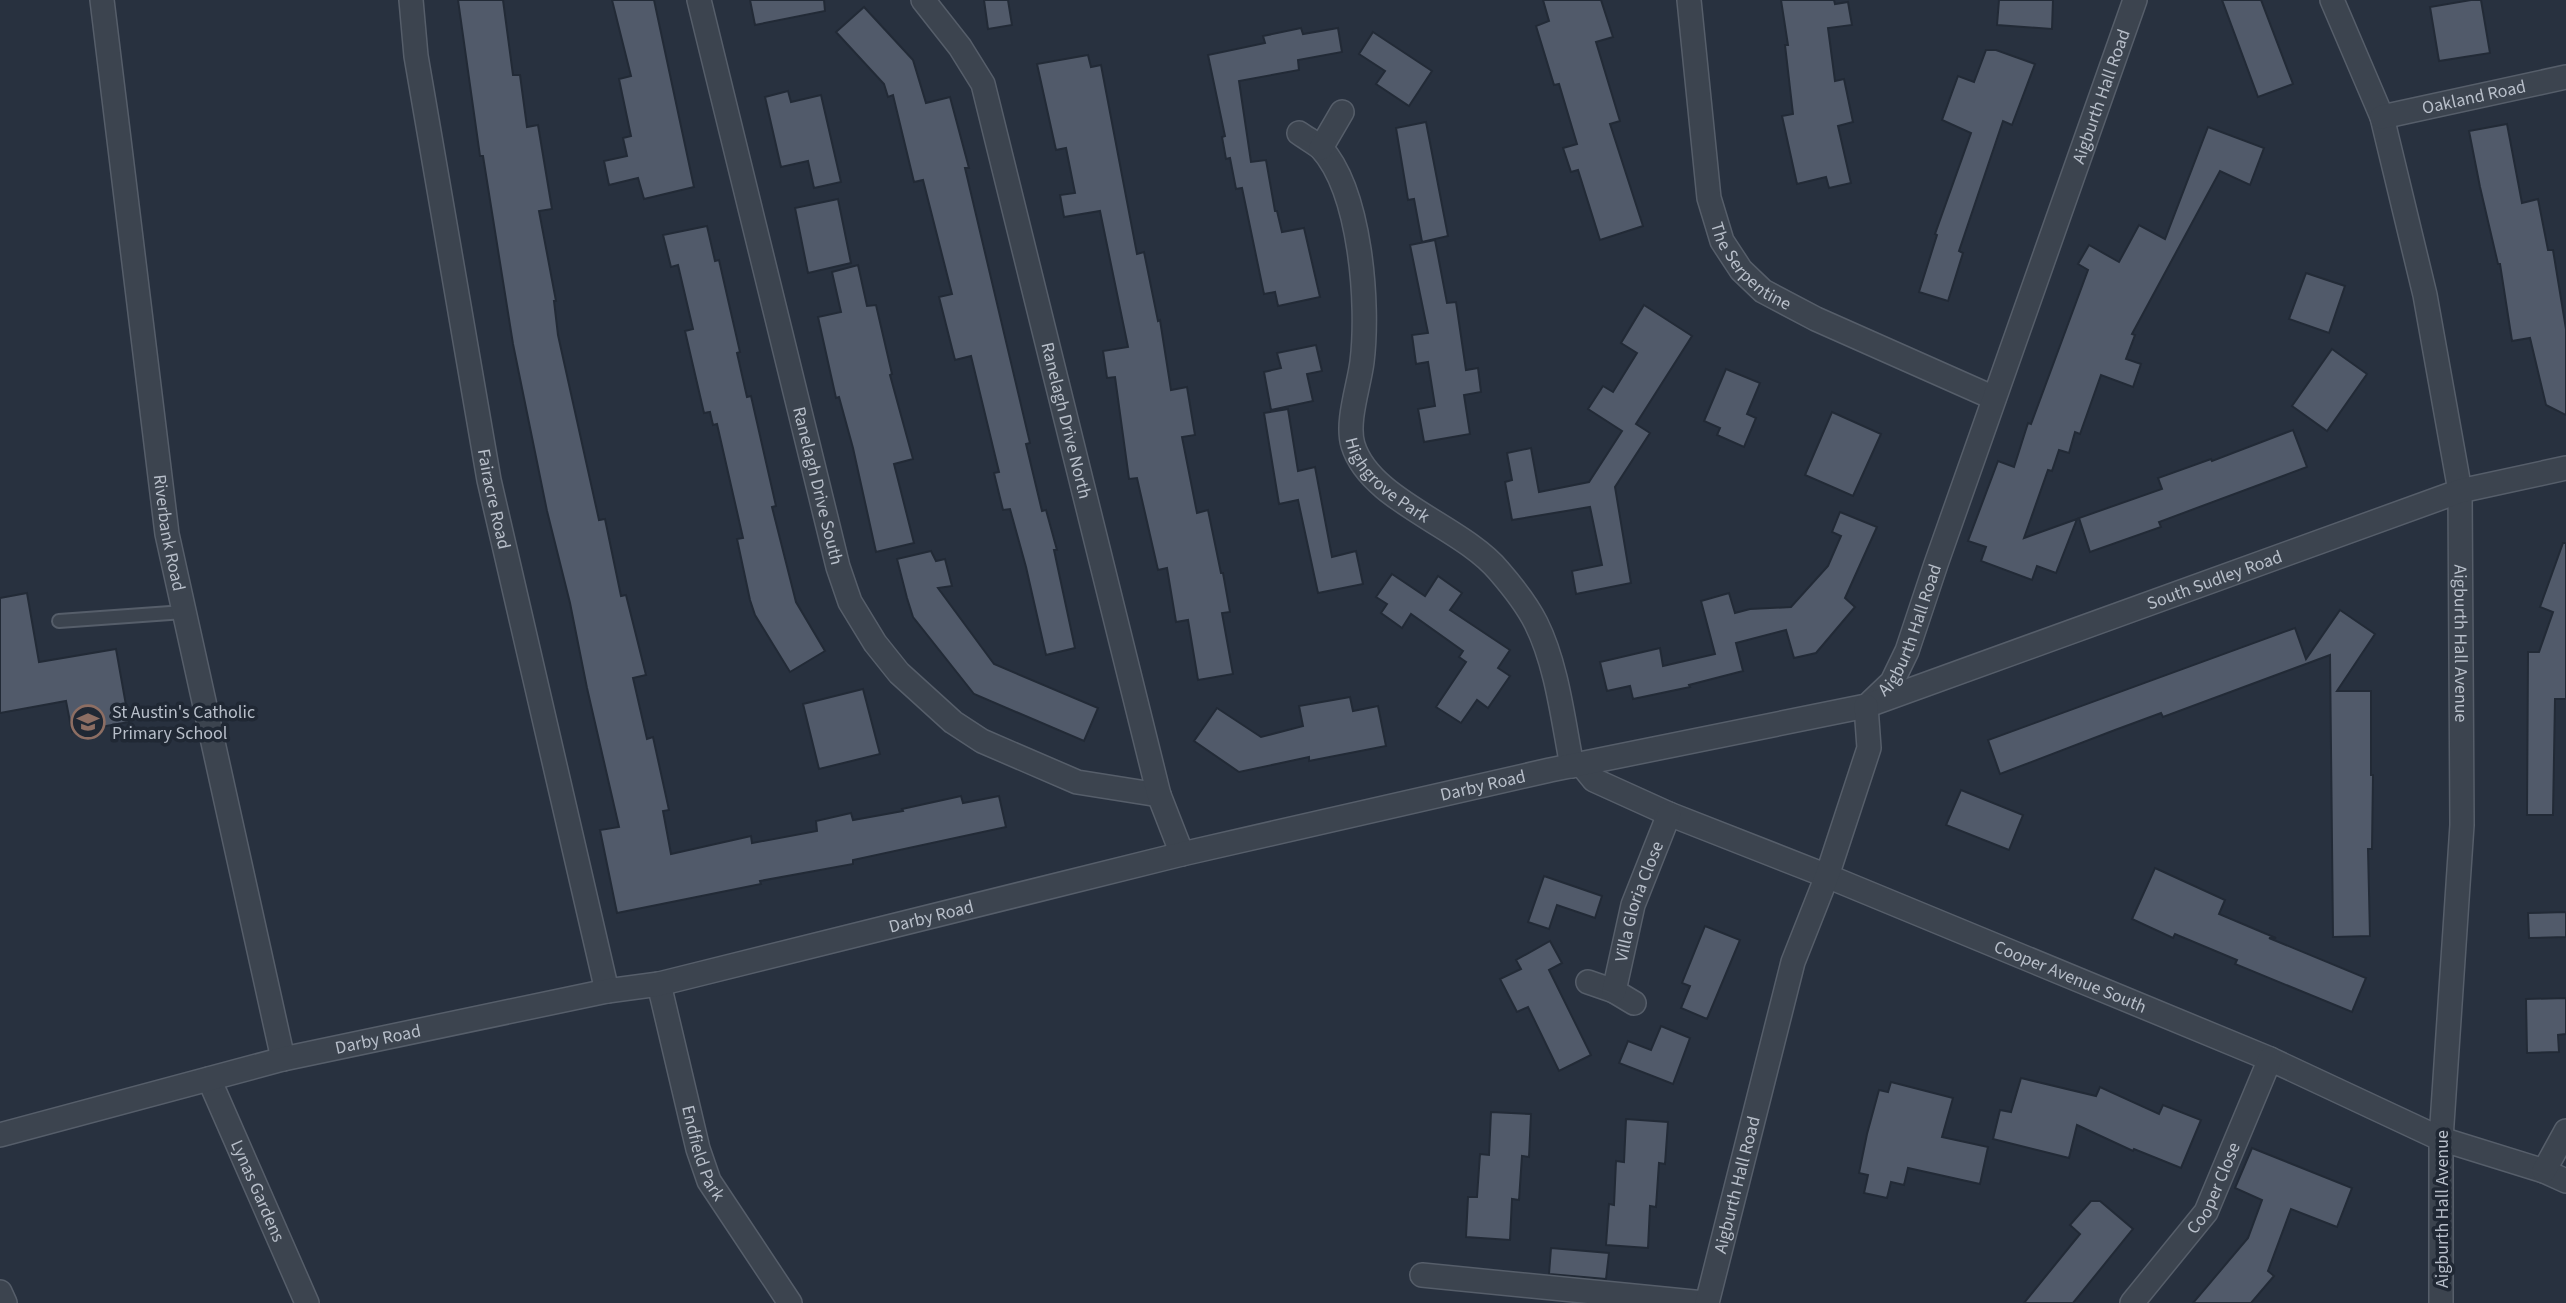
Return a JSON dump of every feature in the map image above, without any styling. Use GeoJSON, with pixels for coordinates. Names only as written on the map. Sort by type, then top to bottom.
{"type":"FeatureCollection","features":[{"type":"Feature","properties":{"kind":"street","name":"Riverbank Road"},"geometry":{"type":"LineString","coordinates":[[102,0],[167,534],[283,1059]]}},
{"type":"Feature","properties":{"kind":"street","name":"Fairacre Road"},"geometry":{"type":"LineString","coordinates":[[411,0],[416,57],[489,480],[607,991]]}},
{"type":"Feature","properties":{"kind":"street","name":"Ranelagh Drive South"},"geometry":{"type":"LineString","coordinates":[[699,0],[838,567],[850,602],[875,643],[899,673],[953,722],[982,741],[1077,782],[1159,795]]}},
{"type":"Feature","properties":{"kind":"street","name":"Ranelagh Drive North"},"geometry":{"type":"LineString","coordinates":[[923,0],[960,47],[983,84],[1159,795],[1182,854]]}},
{"type":"Feature","properties":{"kind":"street","name":"The Serpentine"},"geometry":{"type":"LineString","coordinates":[[1689,0],[1709,198],[1722,241],[1741,270],[1763,291],[1816,319],[1994,398]]}},
{"type":"Feature","properties":{"kind":"street","name":"Aigburth Hall Road"},"geometry":{"type":"LineString","coordinates":[[1422,1275],[1706,1303],[1793,962],[1827,876],[1869,748],[1866,706],[1892,682],[1907,652],[2134,0]]}},
{"type":"Feature","properties":{"kind":"street","name":"Aigburth Hall Avenue"},"geometry":{"type":"LineString","coordinates":[[2332,0],[2382,117],[2425,295],[2460,491],[2462,825],[2441,1139],[2441,1303]]}},
{"type":"Feature","properties":{"kind":"street","name":"Oakland Road"},"geometry":{"type":"LineString","coordinates":[[2382,117],[2566,76]]}},
{"type":"Feature","properties":{"kind":"street"},"geometry":{"type":"LineString","coordinates":[[1321,148],[1342,112]]}},
{"type":"Feature","properties":{"kind":"street","name":"Highgrove Park"},"geometry":{"type":"LineString","coordinates":[[1299,134],[1321,148],[1346,189],[1357,242],[1364,313],[1362,362],[1352,418],[1352,444],[1364,467],[1380,486],[1449,530],[1498,569],[1536,622],[1557,683],[1577,765]]}},
{"type":"Feature","properties":{"kind":"street","name":"South Sudley Road"},"geometry":{"type":"LineString","coordinates":[[1866,706],[2460,491],[2566,468]]}},
{"type":"Feature","properties":{"kind":"street","name":"Darby Road"},"geometry":{"type":"LineString","coordinates":[[0,1135],[283,1059],[607,991],[659,984],[1182,854],[1577,765],[1866,706]]}},
{"type":"Feature","properties":{"kind":"street","name":"Cooper Avenue South"},"geometry":{"type":"LineString","coordinates":[[1577,765],[1594,780],[1669,814],[1827,876],[2270,1059],[2441,1139],[2544,1171],[2566,1181]]}},
{"type":"Feature","properties":{"kind":"street","name":"Villa Gloria Close"},"geometry":{"type":"LineString","coordinates":[[1588,982],[1624,997],[1633,905],[1669,814]]}},
{"type":"Feature","properties":{"kind":"street","name":"Endfield Park"},"geometry":{"type":"LineString","coordinates":[[659,984],[698,1149],[709,1181],[790,1303]]}},
{"type":"Feature","properties":{"kind":"street","name":"Cooper Close"},"geometry":{"type":"LineString","coordinates":[[2132,1303],[2206,1212],[2270,1059]]}},
{"type":"Feature","properties":{"kind":"street","name":"Lynas Gardens"},"geometry":{"type":"LineString","coordinates":[[209,1079],[307,1303]]}},
{"type":"Feature","properties":{"kind":"street"},"geometry":{"type":"LineString","coordinates":[[2544,1171],[2566,1131]]}},
{"type":"Feature","properties":{"kind":"street"},"geometry":{"type":"LineString","coordinates":[[0,1292],[5,1303]]}},
{"type":"Feature","properties":{"kind":"lane"},"geometry":{"type":"LineString","coordinates":[[59,621],[184,612]]}},
{"type":"Feature","properties":{"kind":"building"},"geometry":{"type":"Polygon","coordinates":[[[458,0],[503,0],[513,75],[520,75],[527,127],[538,125],[552,209],[539,211],[556,301],[558,335],[599,520],[605,519],[621,596],[626,595],[646,675],[633,678],[647,739],[653,737],[669,810],[663,811],[671,854],[751,836],[752,843],[817,831],[816,821],[851,813],[853,820],[961,796],[963,803],[999,796],[1006,827],[853,860],[853,864],[760,881],[761,884],[617,913],[600,830],[619,827],[547,511],[513,344],[483,156],[480,156],[458,0]]]}},
{"type":"Feature","properties":{"kind":"building"},"geometry":{"type":"Polygon","coordinates":[[[612,0],[654,0],[694,187],[644,199],[638,178],[609,185],[604,161],[627,156],[623,138],[631,136],[619,79],[631,76],[612,0]]]}},
{"type":"Feature","properties":{"kind":"building"},"geometry":{"type":"Polygon","coordinates":[[[750,0],[824,0],[825,11],[755,25],[750,0]]]}},
{"type":"Feature","properties":{"kind":"building"},"geometry":{"type":"Polygon","coordinates":[[[984,0],[1008,0],[1012,25],[988,29],[984,0]]]}},
{"type":"Feature","properties":{"kind":"building"},"geometry":{"type":"Polygon","coordinates":[[[1543,0],[1601,0],[1613,37],[1596,42],[1620,121],[1610,124],[1643,226],[1600,240],[1578,170],[1571,172],[1563,148],[1577,144],[1559,84],[1554,85],[1536,26],[1549,21],[1543,0]]]}},
{"type":"Feature","properties":{"kind":"building"},"geometry":{"type":"Polygon","coordinates":[[[1781,0],[1834,0],[1835,4],[1848,2],[1852,25],[1828,28],[1835,81],[1844,79],[1853,122],[1838,126],[1851,183],[1829,188],[1826,177],[1797,184],[1782,116],[1793,114],[1785,45],[1788,45],[1781,0]]]}},
{"type":"Feature","properties":{"kind":"building"},"geometry":{"type":"Polygon","coordinates":[[[1999,0],[2053,0],[2052,29],[1997,25],[1999,0]]]}},
{"type":"Feature","properties":{"kind":"building"},"geometry":{"type":"Polygon","coordinates":[[[2222,0],[2261,0],[2293,84],[2258,97],[2222,0]]]}},
{"type":"Feature","properties":{"kind":"building"},"geometry":{"type":"Polygon","coordinates":[[[2481,0],[2490,53],[2439,61],[2430,7],[2481,0]]]}},
{"type":"Feature","properties":{"kind":"building"},"geometry":{"type":"Polygon","coordinates":[[[864,7],[913,60],[926,103],[950,97],[969,168],[965,168],[1030,443],[1026,444],[1042,511],[1046,510],[1057,550],[1054,550],[1075,648],[1046,655],[1010,509],[1003,510],[994,473],[999,472],[971,356],[955,360],[939,297],[952,294],[923,180],[914,182],[893,95],[888,97],[884,84],[836,32],[864,7]]]}},
{"type":"Feature","properties":{"kind":"building"},"geometry":{"type":"Polygon","coordinates":[[[1301,28],[1303,34],[1338,28],[1342,52],[1298,60],[1299,70],[1239,81],[1251,162],[1266,160],[1275,211],[1282,232],[1304,228],[1320,297],[1278,306],[1275,292],[1264,294],[1242,188],[1236,189],[1230,158],[1226,159],[1222,137],[1225,136],[1208,55],[1265,43],[1263,36],[1301,28]]]}},
{"type":"Feature","properties":{"kind":"building"},"geometry":{"type":"Polygon","coordinates":[[[1373,32],[1432,71],[1409,106],[1376,84],[1385,71],[1359,54],[1373,32]]]}},
{"type":"Feature","properties":{"kind":"building"},"geometry":{"type":"Polygon","coordinates":[[[1986,50],[1996,50],[2035,64],[2012,125],[2003,121],[1959,251],[1963,253],[1948,301],[1919,292],[1937,235],[1935,234],[1971,133],[1942,120],[1958,76],[1974,82],[1986,50]]]}},
{"type":"Feature","properties":{"kind":"building"},"geometry":{"type":"Polygon","coordinates":[[[1088,55],[1091,67],[1101,65],[1137,254],[1144,252],[1158,321],[1160,320],[1171,390],[1187,387],[1195,435],[1182,437],[1197,513],[1208,510],[1223,573],[1230,612],[1222,613],[1233,674],[1198,680],[1188,620],[1176,622],[1167,568],[1158,570],[1137,478],[1129,479],[1115,377],[1107,378],[1103,351],[1128,347],[1100,211],[1064,217],[1060,195],[1075,193],[1066,148],[1056,150],[1037,64],[1088,55]]]}},
{"type":"Feature","properties":{"kind":"building"},"geometry":{"type":"Polygon","coordinates":[[[788,91],[791,102],[821,95],[841,182],[814,188],[808,161],[781,167],[765,97],[788,91]]]}},
{"type":"Feature","properties":{"kind":"building"},"geometry":{"type":"Polygon","coordinates":[[[1426,122],[1448,236],[1422,242],[1414,199],[1408,200],[1396,128],[1426,122]]]}},
{"type":"Feature","properties":{"kind":"building"},"geometry":{"type":"Polygon","coordinates":[[[2507,124],[2522,203],[2538,199],[2548,250],[2553,250],[2566,329],[2566,415],[2546,405],[2530,338],[2512,341],[2500,264],[2480,187],[2469,131],[2507,124]]]}},
{"type":"Feature","properties":{"kind":"building"},"geometry":{"type":"Polygon","coordinates":[[[2208,127],[2264,148],[2250,185],[2220,171],[2132,334],[2135,335],[2126,359],[2141,364],[2133,387],[2101,375],[2080,434],[2075,432],[2069,453],[2059,450],[2052,471],[2048,470],[2024,538],[2077,519],[2056,573],[2037,566],[2032,580],[1981,561],[1986,547],[1968,541],[1998,461],[2014,467],[2028,423],[2031,424],[2088,270],[2078,264],[2089,245],[2119,262],[2139,225],[2165,239],[2208,127]]]}},
{"type":"Feature","properties":{"kind":"building"},"geometry":{"type":"Polygon","coordinates":[[[838,199],[851,263],[808,273],[795,208],[838,199]]]}},
{"type":"Feature","properties":{"kind":"building"},"geometry":{"type":"Polygon","coordinates":[[[707,226],[715,261],[719,260],[740,352],[737,353],[747,397],[751,396],[776,506],[772,507],[796,602],[825,651],[790,672],[755,615],[750,600],[737,539],[743,538],[717,424],[713,425],[710,412],[704,413],[685,331],[693,329],[678,265],[671,267],[663,235],[707,226]]]}},
{"type":"Feature","properties":{"kind":"building"},"geometry":{"type":"Polygon","coordinates":[[[1435,240],[1447,303],[1456,302],[1466,370],[1478,368],[1481,392],[1464,395],[1470,434],[1424,442],[1418,409],[1435,406],[1428,362],[1416,364],[1412,335],[1428,333],[1410,245],[1435,240]]]}},
{"type":"Feature","properties":{"kind":"building"},"geometry":{"type":"Polygon","coordinates":[[[858,265],[867,306],[876,305],[892,374],[890,375],[913,459],[894,464],[914,543],[876,552],[853,448],[839,397],[836,398],[818,317],[841,312],[832,272],[858,265]]]}},
{"type":"Feature","properties":{"kind":"building"},"geometry":{"type":"Polygon","coordinates":[[[2306,273],[2345,286],[2329,333],[2289,319],[2306,273]]]}},
{"type":"Feature","properties":{"kind":"building"},"geometry":{"type":"Polygon","coordinates":[[[1644,305],[1692,336],[1636,424],[1650,433],[1615,487],[1631,583],[1576,594],[1572,571],[1602,565],[1590,507],[1512,520],[1505,482],[1512,480],[1507,453],[1531,448],[1539,492],[1589,482],[1622,431],[1588,409],[1603,386],[1613,392],[1637,353],[1621,343],[1644,305]]]}},
{"type":"Feature","properties":{"kind":"building"},"geometry":{"type":"Polygon","coordinates":[[[1316,345],[1322,371],[1307,374],[1313,401],[1271,410],[1264,372],[1281,368],[1277,353],[1316,345]]]}},
{"type":"Feature","properties":{"kind":"building"},"geometry":{"type":"Polygon","coordinates":[[[2332,349],[2367,374],[2327,431],[2292,406],[2332,349]]]}},
{"type":"Feature","properties":{"kind":"building"},"geometry":{"type":"Polygon","coordinates":[[[1726,369],[1760,383],[1747,414],[1756,418],[1744,447],[1717,435],[1720,428],[1704,421],[1726,369]]]}},
{"type":"Feature","properties":{"kind":"building"},"geometry":{"type":"Polygon","coordinates":[[[1288,409],[1298,471],[1315,467],[1332,557],[1356,551],[1363,584],[1318,593],[1298,500],[1279,504],[1264,413],[1288,409]]]}},
{"type":"Feature","properties":{"kind":"building"},"geometry":{"type":"Polygon","coordinates":[[[1832,412],[1881,434],[1853,496],[1805,475],[1832,412]]]}},
{"type":"Feature","properties":{"kind":"building"},"geometry":{"type":"Polygon","coordinates":[[[2293,430],[2307,467],[2159,522],[2161,527],[2090,552],[2079,518],[2162,489],[2158,478],[2293,430]]]}},
{"type":"Feature","properties":{"kind":"building"},"geometry":{"type":"Polygon","coordinates":[[[1840,512],[1877,527],[1845,598],[1855,607],[1816,653],[1794,658],[1786,630],[1736,643],[1743,671],[1689,685],[1690,687],[1633,699],[1630,686],[1607,691],[1600,662],[1660,648],[1663,666],[1715,654],[1701,601],[1729,593],[1735,613],[1750,609],[1791,607],[1828,566],[1841,536],[1832,532],[1840,512]]]}},
{"type":"Feature","properties":{"kind":"building"},"geometry":{"type":"Polygon","coordinates":[[[2563,543],[2566,543],[2566,699],[2555,699],[2553,815],[2527,815],[2528,652],[2539,652],[2553,612],[2540,607],[2563,543]]]}},
{"type":"Feature","properties":{"kind":"building"},"geometry":{"type":"Polygon","coordinates":[[[931,551],[936,561],[945,559],[952,586],[938,588],[994,664],[1098,708],[1084,741],[974,694],[913,617],[907,598],[897,559],[931,551]]]}},
{"type":"Feature","properties":{"kind":"building"},"geometry":{"type":"Polygon","coordinates":[[[1392,574],[1425,596],[1438,576],[1462,593],[1450,610],[1510,650],[1498,668],[1510,676],[1488,708],[1477,700],[1461,723],[1436,707],[1466,662],[1459,657],[1463,651],[1411,614],[1402,628],[1381,613],[1387,604],[1376,597],[1392,574]]]}},
{"type":"Feature","properties":{"kind":"building"},"geometry":{"type":"Polygon","coordinates":[[[27,593],[39,662],[116,649],[129,722],[72,732],[66,701],[0,713],[0,598],[27,593]]]}},
{"type":"Feature","properties":{"kind":"building"},"geometry":{"type":"Polygon","coordinates":[[[2340,610],[2375,634],[2337,691],[2371,691],[2372,849],[2368,849],[2370,936],[2333,937],[2330,655],[2163,717],[2161,713],[2000,774],[1988,740],[2295,628],[2306,659],[2340,610]]]}},
{"type":"Feature","properties":{"kind":"building"},"geometry":{"type":"Polygon","coordinates":[[[863,689],[880,754],[819,769],[803,704],[863,689]]]}},
{"type":"Feature","properties":{"kind":"building"},"geometry":{"type":"Polygon","coordinates":[[[1350,697],[1353,711],[1378,706],[1386,746],[1309,761],[1309,757],[1239,772],[1194,741],[1217,708],[1261,737],[1303,726],[1299,706],[1350,697]]]}},
{"type":"Feature","properties":{"kind":"building"},"geometry":{"type":"Polygon","coordinates":[[[1961,790],[2023,815],[2009,850],[1946,825],[1961,790]]]}},
{"type":"Feature","properties":{"kind":"building"},"geometry":{"type":"Polygon","coordinates":[[[2155,868],[2225,900],[2219,914],[2366,978],[2352,1012],[2235,964],[2237,960],[2175,934],[2173,938],[2132,919],[2155,868]]]}},
{"type":"Feature","properties":{"kind":"building"},"geometry":{"type":"Polygon","coordinates":[[[1544,876],[1602,896],[1595,918],[1557,905],[1549,929],[1528,922],[1544,876]]]}},
{"type":"Feature","properties":{"kind":"building"},"geometry":{"type":"Polygon","coordinates":[[[2566,912],[2566,937],[2529,938],[2528,913],[2566,912]]]}},
{"type":"Feature","properties":{"kind":"building"},"geometry":{"type":"Polygon","coordinates":[[[1705,926],[1740,940],[1707,1019],[1681,1008],[1690,986],[1682,983],[1705,926]]]}},
{"type":"Feature","properties":{"kind":"building"},"geometry":{"type":"Polygon","coordinates":[[[1550,941],[1562,963],[1549,970],[1591,1055],[1559,1071],[1528,1007],[1517,1012],[1500,979],[1521,969],[1516,960],[1550,941]]]}},
{"type":"Feature","properties":{"kind":"building"},"geometry":{"type":"Polygon","coordinates":[[[2566,998],[2566,1034],[2558,1035],[2559,1052],[2527,1053],[2526,999],[2566,998]]]}},
{"type":"Feature","properties":{"kind":"building"},"geometry":{"type":"Polygon","coordinates":[[[1661,1026],[1690,1038],[1673,1084],[1619,1063],[1628,1041],[1651,1050],[1661,1026]]]}},
{"type":"Feature","properties":{"kind":"building"},"geometry":{"type":"Polygon","coordinates":[[[2021,1078],[2096,1096],[2100,1087],[2159,1114],[2163,1105],[2201,1120],[2181,1168],[2134,1149],[2133,1151],[2077,1125],[2069,1158],[1993,1139],[2000,1110],[2011,1112],[2021,1078]]]}},
{"type":"Feature","properties":{"kind":"building"},"geometry":{"type":"Polygon","coordinates":[[[1891,1082],[1953,1098],[1942,1137],[1988,1147],[1980,1184],[1908,1168],[1904,1185],[1891,1182],[1887,1198],[1864,1193],[1868,1175],[1859,1173],[1867,1134],[1879,1090],[1888,1092],[1891,1082]]]}},
{"type":"Feature","properties":{"kind":"building"},"geometry":{"type":"Polygon","coordinates":[[[1491,1112],[1531,1114],[1529,1157],[1522,1156],[1519,1200],[1512,1199],[1510,1240],[1466,1237],[1468,1197],[1477,1197],[1480,1154],[1489,1155],[1491,1112]]]}},
{"type":"Feature","properties":{"kind":"building"},"geometry":{"type":"Polygon","coordinates":[[[1626,1119],[1668,1122],[1665,1164],[1659,1163],[1656,1207],[1650,1206],[1648,1248],[1606,1245],[1609,1204],[1614,1205],[1616,1161],[1624,1162],[1626,1119]]]}},
{"type":"Feature","properties":{"kind":"building"},"geometry":{"type":"Polygon","coordinates":[[[2252,1148],[2352,1188],[2337,1227],[2291,1209],[2268,1271],[2274,1276],[2251,1303],[2193,1303],[2248,1238],[2262,1200],[2235,1188],[2252,1148]]]}},
{"type":"Feature","properties":{"kind":"building"},"geometry":{"type":"Polygon","coordinates":[[[2091,1201],[2100,1201],[2133,1229],[2073,1303],[2024,1303],[2080,1234],[2070,1225],[2091,1201]]]}},
{"type":"Feature","properties":{"kind":"building"},"geometry":{"type":"Polygon","coordinates":[[[1551,1248],[1609,1253],[1606,1279],[1549,1274],[1551,1248]]]}},
{"type":"Feature","properties":{"kind":"place","name":"St Austin's Catholic Primary School"},"geometry":{"type":"Point","coordinates":[88,722]}}]}
